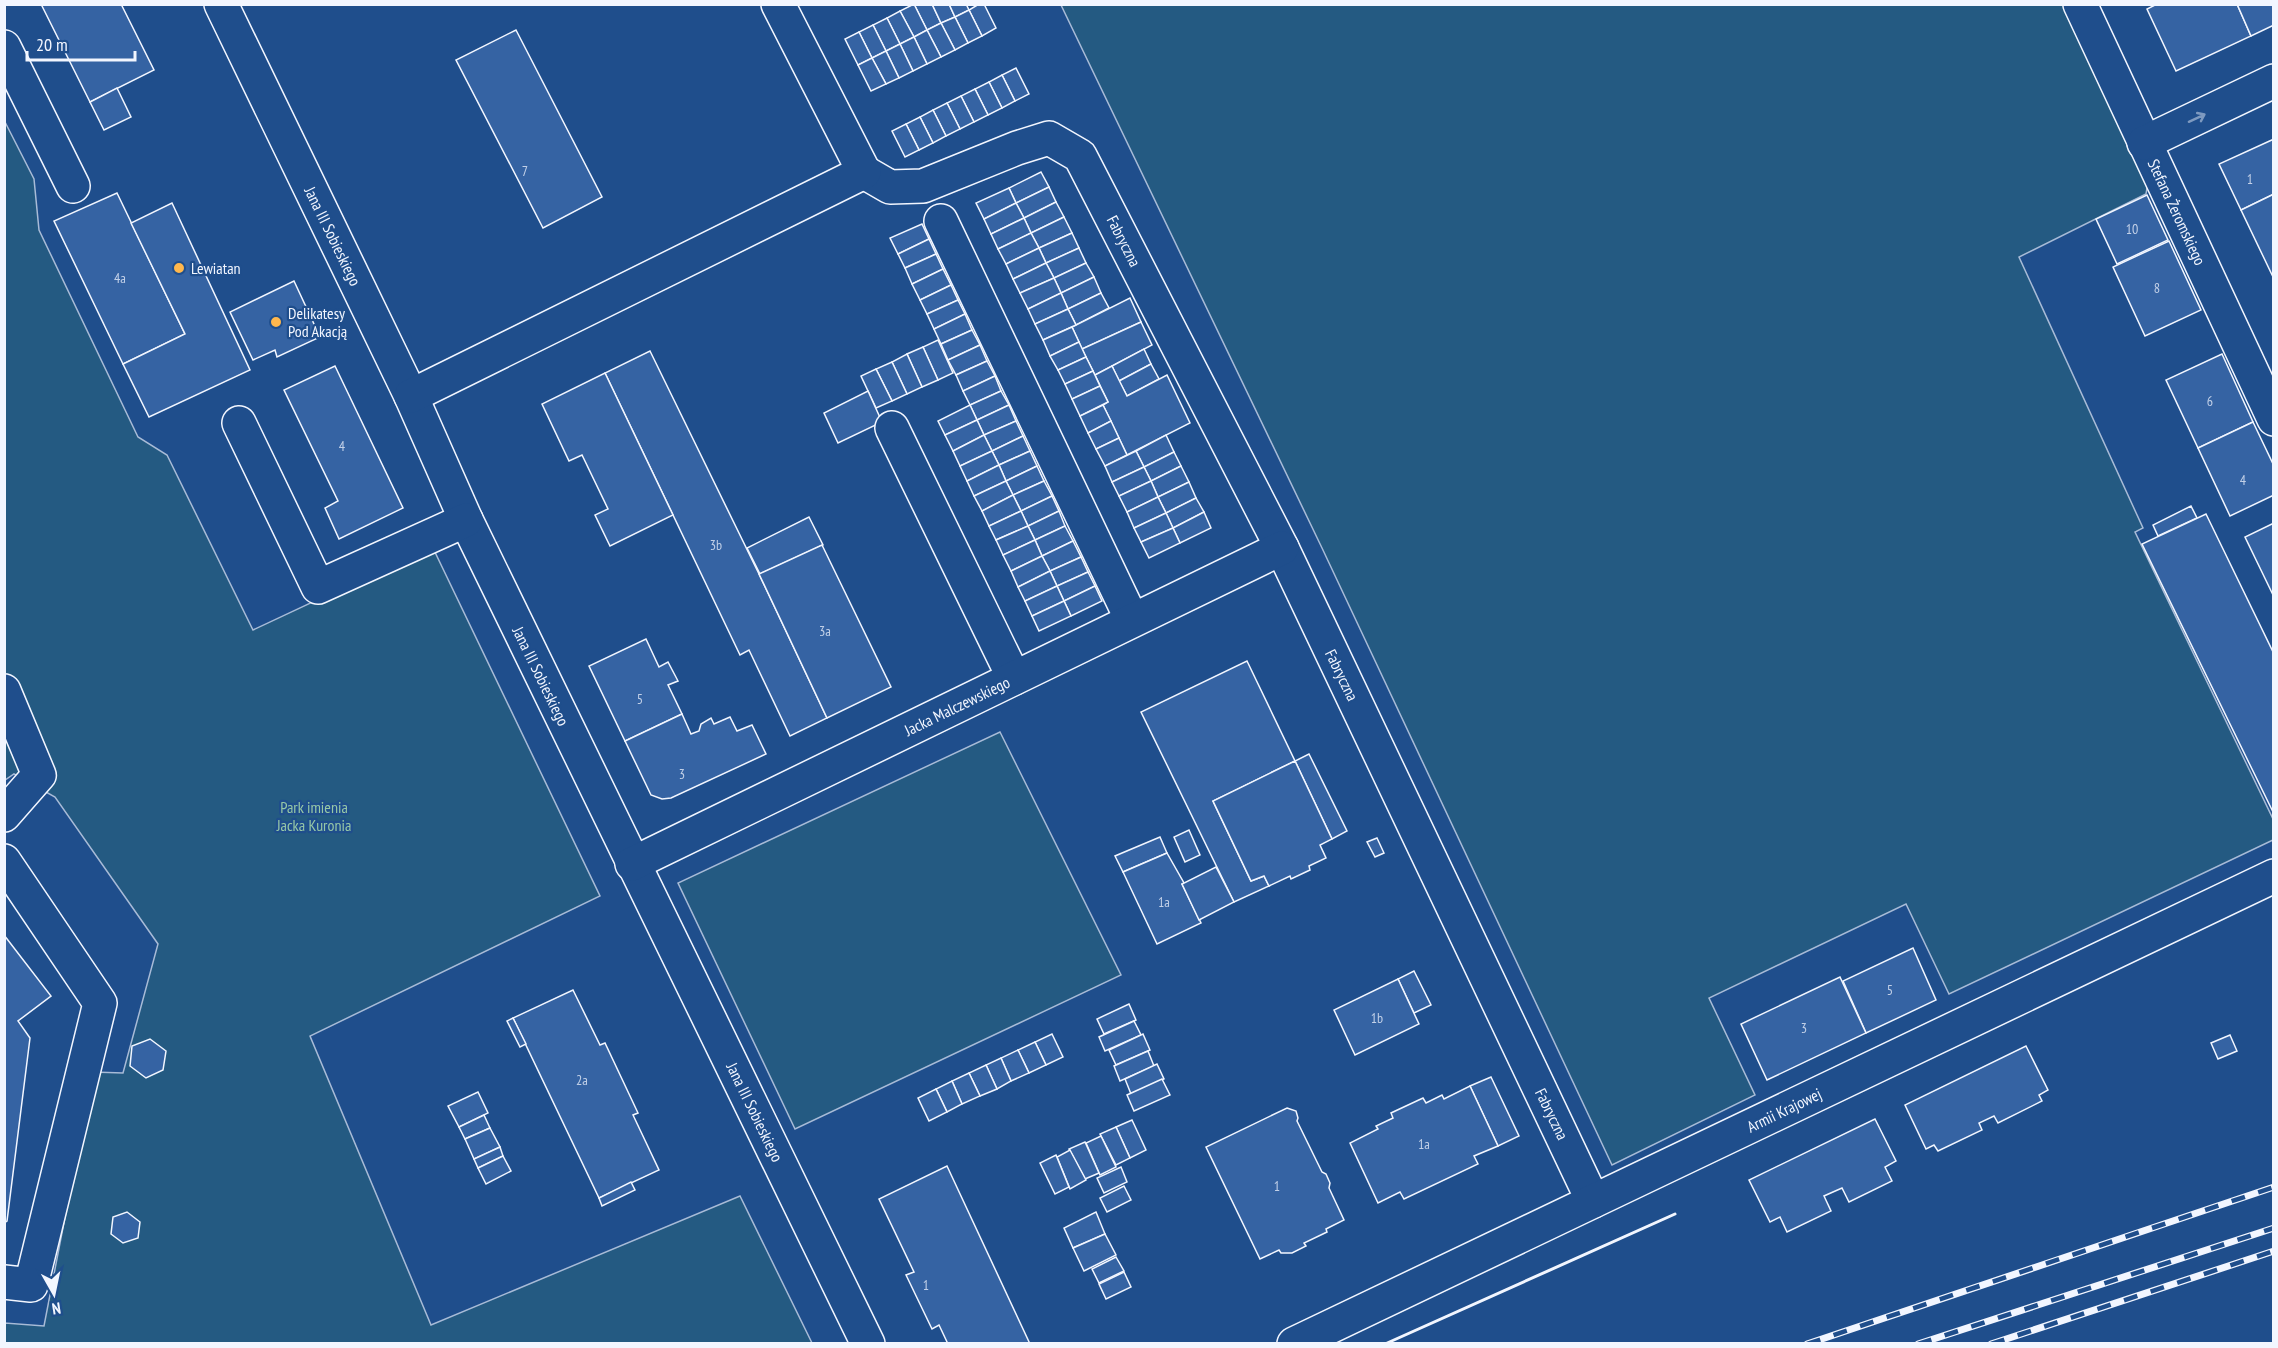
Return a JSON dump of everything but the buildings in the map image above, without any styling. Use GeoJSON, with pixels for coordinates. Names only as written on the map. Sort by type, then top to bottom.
{"type":"FeatureCollection","features":[{"type":"Feature","properties":{"kind":"street","name":"Jana III Sobieskiego"},"geometry":{"type":"LineString","coordinates":[[221,4],[411,396],[466,520],[632,864],[868,1344]]}},
{"type":"Feature","properties":{"kind":"street"},"geometry":{"type":"LineString","coordinates":[[411,396],[864,172],[778,4]]}},
{"type":"Feature","properties":{"kind":"street","name":"Stefana Żeromskiego"},"geometry":{"type":"LineString","coordinates":[[2080,4],[2274,419]]}},
{"type":"Feature","properties":{"kind":"street"},"geometry":{"type":"LineString","coordinates":[[4,46],[73,186]]}},
{"type":"Feature","properties":{"kind":"street"},"geometry":{"type":"LineString","coordinates":[[2145,143],[2274,81]]}},
{"type":"Feature","properties":{"kind":"street","name":"Fabryczna"},"geometry":{"type":"LineString","coordinates":[[864,172],[891,187],[923,186],[1017,148],[1049,138],[1080,156],[1282,548],[1593,1201]]}},
{"type":"Feature","properties":{"kind":"street"},"geometry":{"type":"LineString","coordinates":[[941,220],[1132,620]]}},
{"type":"Feature","properties":{"kind":"street"},"geometry":{"type":"LineString","coordinates":[[239,423],[318,587],[466,520]]}},
{"type":"Feature","properties":{"kind":"street"},"geometry":{"type":"LineString","coordinates":[[891,428],[1014,678]]}},
{"type":"Feature","properties":{"kind":"street","name":"Jacka Malczewskiego"},"geometry":{"type":"LineString","coordinates":[[632,864],[1282,548]]}},
{"type":"Feature","properties":{"kind":"street"},"geometry":{"type":"LineString","coordinates":[[4,691],[39,775],[4,815]]}},
{"type":"Feature","properties":{"kind":"street"},"geometry":{"type":"LineString","coordinates":[[4,861],[100,1003],[31,1286],[4,1282]]}},
{"type":"Feature","properties":{"kind":"street","name":"Armii Krajowej"},"geometry":{"type":"LineString","coordinates":[[1294,1344],[2274,876]]}},
{"type":"Feature","properties":{"kind":"green space"},"geometry":{"type":"Polygon","coordinates":[[[1061,5],[2068,5],[2149,177],[2146,194],[2019,257],[2143,528],[2135,532],[2273,819],[2273,840],[1949,994],[1906,904],[1709,998],[1755,1095],[1612,1165],[1322,548],[1061,5]]]}},
{"type":"Feature","properties":{"kind":"green space","name":"Park imienia Jacka Kuronia"},"geometry":{"type":"Polygon","coordinates":[[[4,120],[34,179],[39,230],[138,437],[167,455],[253,630],[432,546],[600,896],[310,1036],[431,1325],[740,1196],[812,1343],[5,1343],[5,1323],[44,1326],[93,1072],[123,1073],[158,944],[55,797],[14,774],[5,780],[4,120]]]}},
{"type":"Feature","properties":{"kind":"green space"},"geometry":{"type":"Polygon","coordinates":[[[1000,732],[1121,975],[795,1129],[678,883],[1000,732]]]}},
{"type":"Feature","properties":{"kind":"railway"},"geometry":{"type":"LineString","coordinates":[[1807,1344],[2274,1187]]}},
{"type":"Feature","properties":{"kind":"railway"},"geometry":{"type":"LineString","coordinates":[[1918,1344],[2274,1228]]}},
{"type":"Feature","properties":{"kind":"railway"},"geometry":{"type":"LineString","coordinates":[[1991,1344],[2274,1251]]}},
{"type":"Feature","properties":{"kind":"wall"},"geometry":{"type":"LineString","coordinates":[[1385,1344],[1675,1214]]}},
{"type":"Feature","properties":{"kind":"place","name":"Lewiatan"},"geometry":{"type":"Point","coordinates":[179,268]}},
{"type":"Feature","properties":{"kind":"place","name":"Delikatesy Pod Akacją"},"geometry":{"type":"Point","coordinates":[276,322]}}]}
